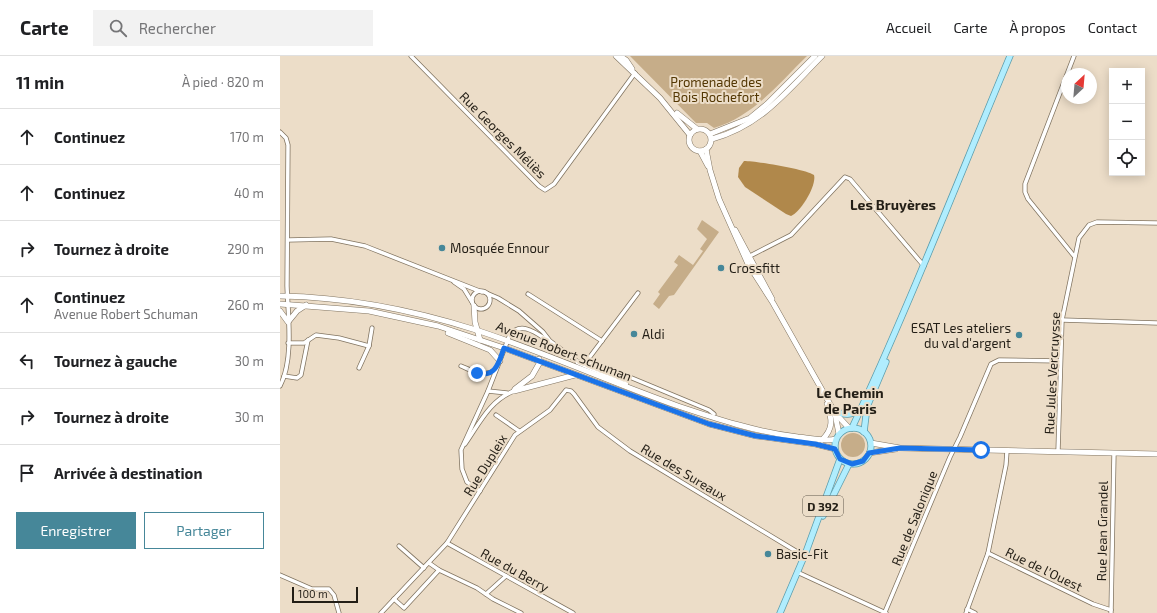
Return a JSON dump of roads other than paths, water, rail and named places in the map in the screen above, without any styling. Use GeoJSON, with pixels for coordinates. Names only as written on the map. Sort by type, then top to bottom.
{"type":"FeatureCollection","features":[{"type":"Feature","properties":{"kind":"main road"},"geometry":{"type":"LineString","coordinates":[[616,56],[660,98],[696,129],[704,129],[711,137],[711,144],[706,149],[700,151]]}},
{"type":"Feature","properties":{"kind":"main road"},"geometry":{"type":"LineString","coordinates":[[620,56],[626,60],[635,73]]}},
{"type":"Feature","properties":{"kind":"main road"},"geometry":{"type":"LineString","coordinates":[[711,137],[750,118],[767,104],[815,56]]}},
{"type":"Feature","properties":{"kind":"main road"},"geometry":{"type":"LineString","coordinates":[[711,137],[753,122],[771,108],[822,56]]}},
{"type":"Feature","properties":{"kind":"main road"},"geometry":{"type":"LineString","coordinates":[[838,437],[851,428],[862,408],[924,266],[1010,56]]}},
{"type":"Feature","properties":{"kind":"main road"},"geometry":{"type":"LineString","coordinates":[[660,98],[690,135]]}},
{"type":"Feature","properties":{"kind":"main road"},"geometry":{"type":"LineString","coordinates":[[696,129],[690,135],[689,141],[692,146],[700,151],[710,170],[727,218],[756,278],[773,303],[834,411],[851,428],[864,432]]}},
{"type":"Feature","properties":{"kind":"main road"},"geometry":{"type":"LineString","coordinates":[[706,149],[710,170]]}},
{"type":"Feature","properties":{"kind":"main road","name":"Avenue Robert Schuman"},"geometry":{"type":"LineString","coordinates":[[280,296],[370,304],[400,310],[477,331],[650,396],[757,430],[822,440],[838,437]]}},
{"type":"Feature","properties":{"kind":"main road","name":"Avenue Robert Schuman"},"geometry":{"type":"LineString","coordinates":[[280,304],[369,311],[423,323],[504,348],[699,421],[756,436],[815,444],[835,449]]}},
{"type":"Feature","properties":{"kind":"main road"},"geometry":{"type":"LineString","coordinates":[[473,304],[477,331],[480,340]]}},
{"type":"Feature","properties":{"kind":"main road"},"geometry":{"type":"LineString","coordinates":[[280,311],[288,322],[297,311],[306,305]]}},
{"type":"Feature","properties":{"kind":"main road"},"geometry":{"type":"LineString","coordinates":[[423,323],[485,347],[500,361]]}},
{"type":"Feature","properties":{"kind":"main road"},"geometry":{"type":"LineString","coordinates":[[834,411],[838,437],[835,449],[840,459],[849,464],[863,461],[869,453],[871,443],[864,432],[867,407],[897,330]]}},
{"type":"Feature","properties":{"kind":"main road"},"geometry":{"type":"LineString","coordinates":[[514,391],[532,376],[540,362],[537,353]]}},
{"type":"Feature","properties":{"kind":"main road"},"geometry":{"type":"LineString","coordinates":[[578,362],[650,396]]}},
{"type":"Feature","properties":{"kind":"main road"},"geometry":{"type":"LineString","coordinates":[[514,391],[575,375]]}},
{"type":"Feature","properties":{"kind":"main road"},"geometry":{"type":"LineString","coordinates":[[822,440],[831,429],[832,420],[825,395]]}},
{"type":"Feature","properties":{"kind":"main road"},"geometry":{"type":"LineString","coordinates":[[834,411],[847,415],[855,413],[862,408]]}},
{"type":"Feature","properties":{"kind":"main road"},"geometry":{"type":"LineString","coordinates":[[699,421],[709,421],[714,416]]}},
{"type":"Feature","properties":{"kind":"main road"},"geometry":{"type":"LineString","coordinates":[[871,443],[900,448],[1157,454]]}},
{"type":"Feature","properties":{"kind":"main road"},"geometry":{"type":"LineString","coordinates":[[869,453],[900,448]]}},
{"type":"Feature","properties":{"kind":"main road","name":"D 392"},"geometry":{"type":"LineString","coordinates":[[805,554],[840,459]]}},
{"type":"Feature","properties":{"kind":"main road","name":"D 392"},"geometry":{"type":"LineString","coordinates":[[780,613],[805,554],[849,464]]}},
{"type":"Feature","properties":{"kind":"street","name":"Rue Georges Méliès"},"geometry":{"type":"LineString","coordinates":[[411,56],[538,186],[545,190],[554,184],[635,73]]}},
{"type":"Feature","properties":{"kind":"street"},"geometry":{"type":"LineString","coordinates":[[1074,56],[1025,184],[1025,192],[1028,199],[1074,256]]}},
{"type":"Feature","properties":{"kind":"street"},"geometry":{"type":"LineString","coordinates":[[280,132],[286,138],[288,144],[288,343],[284,376],[280,386]]}},
{"type":"Feature","properties":{"kind":"street"},"geometry":{"type":"LineString","coordinates":[[747,257],[791,235],[845,177],[850,179],[924,266]]}},
{"type":"Feature","properties":{"kind":"street","name":"Rue Jules Vercruysse"},"geometry":{"type":"LineString","coordinates":[[1058,452],[1062,320],[1074,256],[1079,238],[1089,225],[1105,222],[1157,223]]}},
{"type":"Feature","properties":{"kind":"street"},"geometry":{"type":"LineString","coordinates":[[288,240],[331,239],[348,241],[365,246],[498,298],[519,311],[543,332],[550,341]]}},
{"type":"Feature","properties":{"kind":"street"},"geometry":{"type":"LineString","coordinates":[[450,279],[464,289],[473,304],[482,309],[488,305],[490,299],[483,292]]}},
{"type":"Feature","properties":{"kind":"street"},"geometry":{"type":"LineString","coordinates":[[473,304],[474,295],[483,292]]}},
{"type":"Feature","properties":{"kind":"street"},"geometry":{"type":"LineString","coordinates":[[586,362],[638,293]]}},
{"type":"Feature","properties":{"kind":"street"},"geometry":{"type":"LineString","coordinates":[[528,294],[602,341]]}},
{"type":"Feature","properties":{"kind":"street"},"geometry":{"type":"LineString","coordinates":[[1062,320],[1157,323]]}},
{"type":"Feature","properties":{"kind":"street"},"geometry":{"type":"LineString","coordinates":[[359,368],[369,346],[372,328]]}},
{"type":"Feature","properties":{"kind":"street"},"geometry":{"type":"LineString","coordinates":[[480,491],[467,482],[462,469],[461,450],[488,391],[504,348],[512,332],[522,328],[530,329],[550,341],[578,362],[586,362],[603,366],[714,416]]}},
{"type":"Feature","properties":{"kind":"street"},"geometry":{"type":"LineString","coordinates":[[288,343],[304,343],[316,335],[339,338],[369,346]]}},
{"type":"Feature","properties":{"kind":"street"},"geometry":{"type":"LineString","coordinates":[[284,376],[297,378],[302,375],[308,340]]}},
{"type":"Feature","properties":{"kind":"street","name":"Rue de Salonique"},"geometry":{"type":"LineString","coordinates":[[886,612],[950,457],[993,361],[1060,361]]}},
{"type":"Feature","properties":{"kind":"street"},"geometry":{"type":"LineString","coordinates":[[461,366],[483,374],[488,374],[496,369]]}},
{"type":"Feature","properties":{"kind":"street","name":"Rue Dupleix"},"geometry":{"type":"LineString","coordinates":[[381,613],[448,543],[519,431],[550,410],[566,390]]}},
{"type":"Feature","properties":{"kind":"street","name":"Rue des Sureaux"},"geometry":{"type":"LineString","coordinates":[[566,390],[574,394],[598,426],[630,451],[805,554]]}},
{"type":"Feature","properties":{"kind":"street"},"geometry":{"type":"LineString","coordinates":[[488,391],[508,393]]}},
{"type":"Feature","properties":{"kind":"street"},"geometry":{"type":"LineString","coordinates":[[461,450],[487,411],[497,400],[514,391]]}},
{"type":"Feature","properties":{"kind":"street"},"geometry":{"type":"LineString","coordinates":[[496,415],[519,431]]}},
{"type":"Feature","properties":{"kind":"street"},"geometry":{"type":"LineString","coordinates":[[975,613],[967,611],[988,553],[1006,465],[1007,450]]}},
{"type":"Feature","properties":{"kind":"street","name":"Rue Jean Grandel"},"geometry":{"type":"LineString","coordinates":[[1111,612],[1114,453]]}},
{"type":"Feature","properties":{"kind":"street","name":"Rue du Berry"},"geometry":{"type":"LineString","coordinates":[[448,543],[566,611],[572,613]]}},
{"type":"Feature","properties":{"kind":"street"},"geometry":{"type":"LineString","coordinates":[[400,546],[424,568]]}},
{"type":"Feature","properties":{"kind":"street","name":"Rue de l'Ouest"},"geometry":{"type":"LineString","coordinates":[[988,553],[1111,612]]}},
{"type":"Feature","properties":{"kind":"street"},"geometry":{"type":"LineString","coordinates":[[429,563],[439,570],[477,588],[521,613]]}},
{"type":"Feature","properties":{"kind":"street"},"geometry":{"type":"LineString","coordinates":[[394,599],[404,608],[439,570]]}},
{"type":"Feature","properties":{"kind":"street"},"geometry":{"type":"LineString","coordinates":[[797,572],[886,612]]}},
{"type":"Feature","properties":{"kind":"street"},"geometry":{"type":"LineString","coordinates":[[280,575],[312,589],[329,589],[334,595],[339,613]]}},
{"type":"Feature","properties":{"kind":"street"},"geometry":{"type":"LineString","coordinates":[[486,594],[506,576]]}},
{"type":"Feature","properties":{"kind":"place","name":"Mosquée Ennour"},"geometry":{"type":"Point","coordinates":[442,248]}},
{"type":"Feature","properties":{"kind":"place","name":"Crossfitt"},"geometry":{"type":"Point","coordinates":[721,268]}},
{"type":"Feature","properties":{"kind":"place","name":"Aldi"},"geometry":{"type":"Point","coordinates":[634,334]}},
{"type":"Feature","properties":{"kind":"place","name":"ESAT Les ateliers du val d'argent"},"geometry":{"type":"Point","coordinates":[1019,335]}},
{"type":"Feature","properties":{"kind":"place","name":"Basic-Fit"},"geometry":{"type":"Point","coordinates":[768,554]}},
{"type":"Feature","properties":{"kind":"district","name":"Les Bruyères"},"geometry":{"type":"Point","coordinates":[893,204]}},
{"type":"Feature","properties":{"kind":"district","name":"Le Chemin de Paris"},"geometry":{"type":"Point","coordinates":[850,400]}},
{"type":"Feature","properties":{"kind":"park label","name":"Promenade des Bois Rochefort"},"geometry":{"type":"Point","coordinates":[716,90]}}]}
